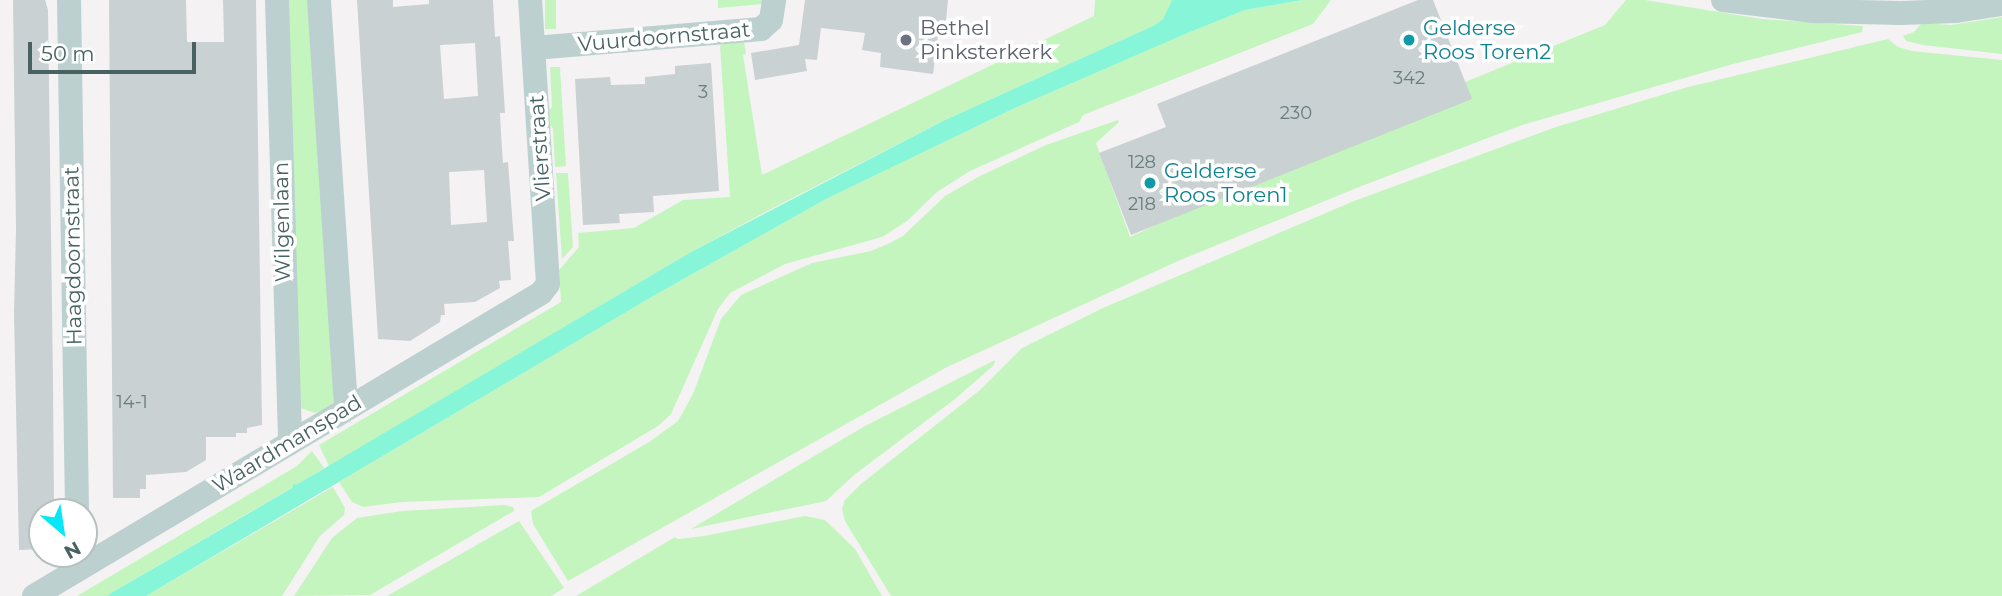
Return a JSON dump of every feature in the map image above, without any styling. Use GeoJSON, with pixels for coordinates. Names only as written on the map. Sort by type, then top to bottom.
{"type":"FeatureCollection","features":[{"type":"Feature","properties":{"kind":"street","name":"Haagdoornstraat"},"geometry":{"type":"LineString","coordinates":[[69,0],[77,498]]}},
{"type":"Feature","properties":{"kind":"street","name":"Wilgenlaan"},"geometry":{"type":"LineString","coordinates":[[277,0],[290,443]]}},
{"type":"Feature","properties":{"kind":"street"},"geometry":{"type":"LineString","coordinates":[[319,0],[346,408]]}},
{"type":"Feature","properties":{"kind":"street","name":"Vlierstraat"},"geometry":{"type":"LineString","coordinates":[[530,0],[548,284],[541,293]]}},
{"type":"Feature","properties":{"kind":"street","name":"Vuurdoornstraat"},"geometry":{"type":"LineString","coordinates":[[534,48],[761,29],[771,20],[774,0]]}},
{"type":"Feature","properties":{"kind":"street"},"geometry":{"type":"LineString","coordinates":[[1723,0],[1813,10],[1873,6],[1956,11],[2002,4]]}},
{"type":"Feature","properties":{"kind":"street","name":"Waardmanspad"},"geometry":{"type":"LineString","coordinates":[[98,551],[290,443],[541,293]]}},
{"type":"Feature","properties":{"kind":"street","name":"Waardmanspad"},"geometry":{"type":"LineString","coordinates":[[34,596],[70,568]]}},
{"type":"Feature","properties":{"kind":"shaded area"},"geometry":{"type":"Polygon","coordinates":[[[286,0],[311,0],[334,401],[328,408],[315,413],[300,408],[286,0]]]}},
{"type":"Feature","properties":{"kind":"shaded area"},"geometry":{"type":"Polygon","coordinates":[[[545,0],[556,0],[556,29],[545,29],[545,0]]]}},
{"type":"Feature","properties":{"kind":"shaded area"},"geometry":{"type":"Polygon","coordinates":[[[718,0],[764,0],[763,4],[718,8],[718,0]]]}},
{"type":"Feature","properties":{"kind":"shaded area"},"geometry":{"type":"Polygon","coordinates":[[[1095,0],[1172,0],[1163,19],[1155,25],[943,121],[771,209],[691,252],[329,466],[319,445],[561,302],[559,270],[579,247],[578,233],[634,228],[683,200],[730,197],[720,45],[744,41],[746,54],[743,55],[762,175],[1094,16],[1095,0]]]}},
{"type":"Feature","properties":{"kind":"shaded area"},"geometry":{"type":"Polygon","coordinates":[[[1172,0],[1303,0],[1245,10],[1190,32],[1017,107],[826,199],[655,295],[146,596],[106,596],[292,488],[294,483],[296,485],[691,252],[943,121],[1155,25],[1163,19],[1172,0]]]}},
{"type":"Feature","properties":{"kind":"shaded area"},"geometry":{"type":"Polygon","coordinates":[[[1303,0],[1331,0],[1313,24],[1083,115],[1079,122],[970,171],[937,192],[907,221],[882,237],[785,264],[730,293],[718,309],[671,414],[658,426],[539,497],[402,502],[363,507],[352,502],[339,482],[655,295],[826,199],[1017,107],[1190,32],[1245,10],[1303,0]]]}},
{"type":"Feature","properties":{"kind":"shaded area"},"geometry":{"type":"Polygon","coordinates":[[[1626,0],[1645,0],[1762,19],[1863,26],[1862,32],[1733,64],[1522,125],[1359,187],[1178,261],[947,367],[568,581],[533,524],[531,511],[649,442],[678,421],[693,394],[721,319],[741,295],[812,263],[871,251],[890,243],[903,236],[945,196],[980,176],[1046,145],[1118,120],[1119,122],[1096,143],[1130,237],[1465,82],[1605,25],[1626,0]]]}},
{"type":"Feature","properties":{"kind":"shaded area"},"geometry":{"type":"Polygon","coordinates":[[[2002,17],[2002,54],[1923,45],[1906,41],[1903,36],[1914,32],[1922,23],[1951,25],[2002,17]]]}},
{"type":"Feature","properties":{"kind":"shaded area"},"geometry":{"type":"Polygon","coordinates":[[[1888,39],[1898,47],[1912,51],[2002,60],[2002,596],[891,596],[845,521],[842,509],[845,500],[861,484],[980,390],[1022,348],[1103,308],[1354,201],[1556,127],[1688,87],[1888,39]]]}},
{"type":"Feature","properties":{"kind":"shaded area"},"geometry":{"type":"Polygon","coordinates":[[[550,67],[560,67],[566,166],[555,167],[553,128],[545,121],[545,113],[552,107],[550,67]]]}},
{"type":"Feature","properties":{"kind":"shaded area"},"geometry":{"type":"Polygon","coordinates":[[[556,173],[568,173],[573,247],[562,259],[556,173]]]}},
{"type":"Feature","properties":{"kind":"shaded area"},"geometry":{"type":"Polygon","coordinates":[[[995,360],[994,365],[955,399],[854,475],[826,501],[691,529],[865,426],[995,360]]]}},
{"type":"Feature","properties":{"kind":"shaded area"},"geometry":{"type":"Polygon","coordinates":[[[312,451],[324,468],[296,486],[294,483],[293,487],[106,596],[77,596],[297,466],[312,451]]]}},
{"type":"Feature","properties":{"kind":"shaded area"},"geometry":{"type":"Polygon","coordinates":[[[333,487],[345,508],[344,515],[320,536],[282,596],[146,596],[333,487]]]}},
{"type":"Feature","properties":{"kind":"shaded area"},"geometry":{"type":"Polygon","coordinates":[[[504,505],[513,507],[514,511],[370,595],[294,596],[332,538],[357,518],[402,511],[504,505]]]}},
{"type":"Feature","properties":{"kind":"shaded area"},"geometry":{"type":"Polygon","coordinates":[[[805,516],[825,520],[855,549],[882,596],[576,596],[675,537],[678,539],[704,536],[805,516]]]}},
{"type":"Feature","properties":{"kind":"shaded area"},"geometry":{"type":"Polygon","coordinates":[[[519,521],[564,588],[551,596],[387,596],[519,521]]]}},
{"type":"Feature","properties":{"kind":"building"},"geometry":{"type":"Polygon","coordinates":[[[13,0],[45,0],[48,10],[54,498],[28,498],[28,550],[19,550],[14,313],[16,229],[13,0]]]}},
{"type":"Feature","properties":{"kind":"building"},"geometry":{"type":"Polygon","coordinates":[[[109,0],[186,0],[187,42],[224,42],[223,0],[256,0],[262,425],[247,428],[247,433],[236,433],[236,437],[206,437],[206,460],[186,472],[146,475],[146,489],[140,489],[140,498],[113,498],[109,0]]]}},
{"type":"Feature","properties":{"kind":"building"},"geometry":{"type":"Polygon","coordinates":[[[357,0],[393,0],[393,7],[429,4],[429,0],[493,0],[495,37],[500,36],[505,113],[500,113],[503,163],[508,162],[514,241],[508,241],[511,280],[499,281],[500,288],[475,302],[444,304],[445,315],[441,315],[440,322],[410,341],[378,339],[357,0]],[[475,43],[440,45],[444,99],[478,96],[475,43]],[[484,170],[449,172],[451,225],[487,222],[484,170]]]}},
{"type":"Feature","properties":{"kind":"building","name":"Bethel Pinksterkerk"},"geometry":{"type":"Polygon","coordinates":[[[805,0],[948,0],[946,21],[940,20],[933,74],[880,67],[881,53],[862,50],[865,33],[821,28],[817,60],[805,59],[807,71],[755,80],[751,53],[799,45],[805,0]]]}},
{"type":"Feature","properties":{"kind":"building"},"geometry":{"type":"Polygon","coordinates":[[[1418,0],[1433,0],[1472,99],[1131,235],[1099,153],[1166,127],[1157,104],[1418,0]]]}},
{"type":"Feature","properties":{"kind":"building"},"geometry":{"type":"Polygon","coordinates":[[[711,63],[719,191],[653,196],[654,212],[619,214],[620,223],[583,225],[575,79],[610,77],[611,85],[645,84],[645,77],[675,74],[675,66],[711,63]]]}},
{"type":"Feature","properties":{"kind":"place","name":"Bethel Pinksterkerk"},"geometry":{"type":"Point","coordinates":[906,40]}},
{"type":"Feature","properties":{"kind":"place","name":"Gelderse Roos Toren2"},"geometry":{"type":"Point","coordinates":[1409,40]}},
{"type":"Feature","properties":{"kind":"place","name":"Gelderse Roos Toren1"},"geometry":{"type":"Point","coordinates":[1150,183]}}]}
